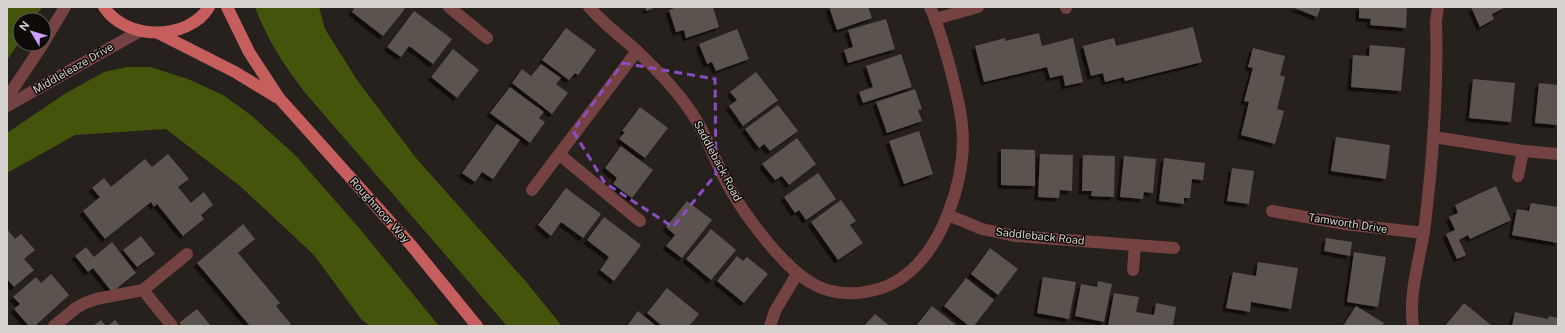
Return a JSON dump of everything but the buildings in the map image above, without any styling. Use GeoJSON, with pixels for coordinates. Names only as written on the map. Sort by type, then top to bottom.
{"type":"FeatureCollection","features":[{"type":"Feature","properties":{"kind":"main road","name":"Roughmoor Way"},"geometry":{"type":"LineString","coordinates":[[104,7],[106,11],[123,24],[140,31],[158,33],[177,30],[194,22],[209,7]]}},
{"type":"Feature","properties":{"kind":"main road","name":"Roughmoor Way"},"geometry":{"type":"LineString","coordinates":[[227,7],[249,52],[279,98],[410,245],[477,326]]}},
{"type":"Feature","properties":{"kind":"main road","name":"Roughmoor Way"},"geometry":{"type":"LineString","coordinates":[[158,33],[235,72],[279,98]]}},
{"type":"Feature","properties":{"kind":"street","name":"Middleleaze Drive"},"geometry":{"type":"LineString","coordinates":[[52,28],[65,7]]}},
{"type":"Feature","properties":{"kind":"street"},"geometry":{"type":"LineString","coordinates":[[449,7],[487,38]]}},
{"type":"Feature","properties":{"kind":"street","name":"Saddleback Road"},"geometry":{"type":"LineString","coordinates":[[589,7],[663,77],[689,109],[706,137],[730,188],[758,231],[780,257],[807,282],[833,292],[849,294],[882,288],[895,283],[915,268],[934,242],[948,215],[959,180],[963,128],[950,69],[936,19],[930,7]]}},
{"type":"Feature","properties":{"kind":"street"},"geometry":{"type":"LineString","coordinates":[[936,19],[978,7]]}},
{"type":"Feature","properties":{"kind":"street"},"geometry":{"type":"LineString","coordinates":[[1413,326],[1413,295],[1424,233],[1434,137],[1436,21],[1438,7]]}},
{"type":"Feature","properties":{"kind":"street","name":"Middleleaze Drive"},"geometry":{"type":"LineString","coordinates":[[7,106],[140,31]]}},
{"type":"Feature","properties":{"kind":"street"},"geometry":{"type":"LineString","coordinates":[[532,190],[560,155],[636,51]]}},
{"type":"Feature","properties":{"kind":"street","name":"Middleleaze Drive"},"geometry":{"type":"LineString","coordinates":[[7,98],[37,52]]}},
{"type":"Feature","properties":{"kind":"street"},"geometry":{"type":"LineString","coordinates":[[1434,137],[1558,154]]}},
{"type":"Feature","properties":{"kind":"street"},"geometry":{"type":"LineString","coordinates":[[1518,176],[1523,150]]}},
{"type":"Feature","properties":{"kind":"street"},"geometry":{"type":"LineString","coordinates":[[560,155],[640,221]]}},
{"type":"Feature","properties":{"kind":"street","name":"Tamworth Drive"},"geometry":{"type":"LineString","coordinates":[[1272,210],[1345,224],[1424,233]]}},
{"type":"Feature","properties":{"kind":"street","name":"Saddleback Road"},"geometry":{"type":"LineString","coordinates":[[948,215],[982,229],[1010,235],[1174,248]]}},
{"type":"Feature","properties":{"kind":"street"},"geometry":{"type":"LineString","coordinates":[[1133,270],[1135,245]]}},
{"type":"Feature","properties":{"kind":"street"},"geometry":{"type":"LineString","coordinates":[[54,326],[76,308],[85,303],[143,290],[187,254]]}},
{"type":"Feature","properties":{"kind":"street"},"geometry":{"type":"LineString","coordinates":[[770,326],[775,311],[797,274]]}},
{"type":"Feature","properties":{"kind":"street"},"geometry":{"type":"LineString","coordinates":[[143,290],[172,326]]}},
{"type":"Feature","properties":{"kind":"highlighted area"},"geometry":{"type":"Polygon","coordinates":[[[623,63],[715,79],[716,174],[673,227],[605,183],[573,131],[623,63]]]}},
{"type":"Feature","properties":{"kind":"green space"},"geometry":{"type":"Polygon","coordinates":[[[7,7],[42,7],[39,12],[12,12],[12,52],[7,60],[7,7]]]}},
{"type":"Feature","properties":{"kind":"green space"},"geometry":{"type":"Polygon","coordinates":[[[255,7],[319,7],[325,29],[357,80],[416,158],[527,283],[562,326],[507,326],[307,95],[291,74],[278,53],[266,32],[255,7]]]}},
{"type":"Feature","properties":{"kind":"green space"},"geometry":{"type":"Polygon","coordinates":[[[127,67],[150,67],[188,79],[223,95],[252,116],[296,156],[360,229],[439,326],[370,326],[361,319],[314,255],[240,186],[166,129],[75,135],[7,173],[7,133],[63,95],[104,72],[127,67]]]}}]}
